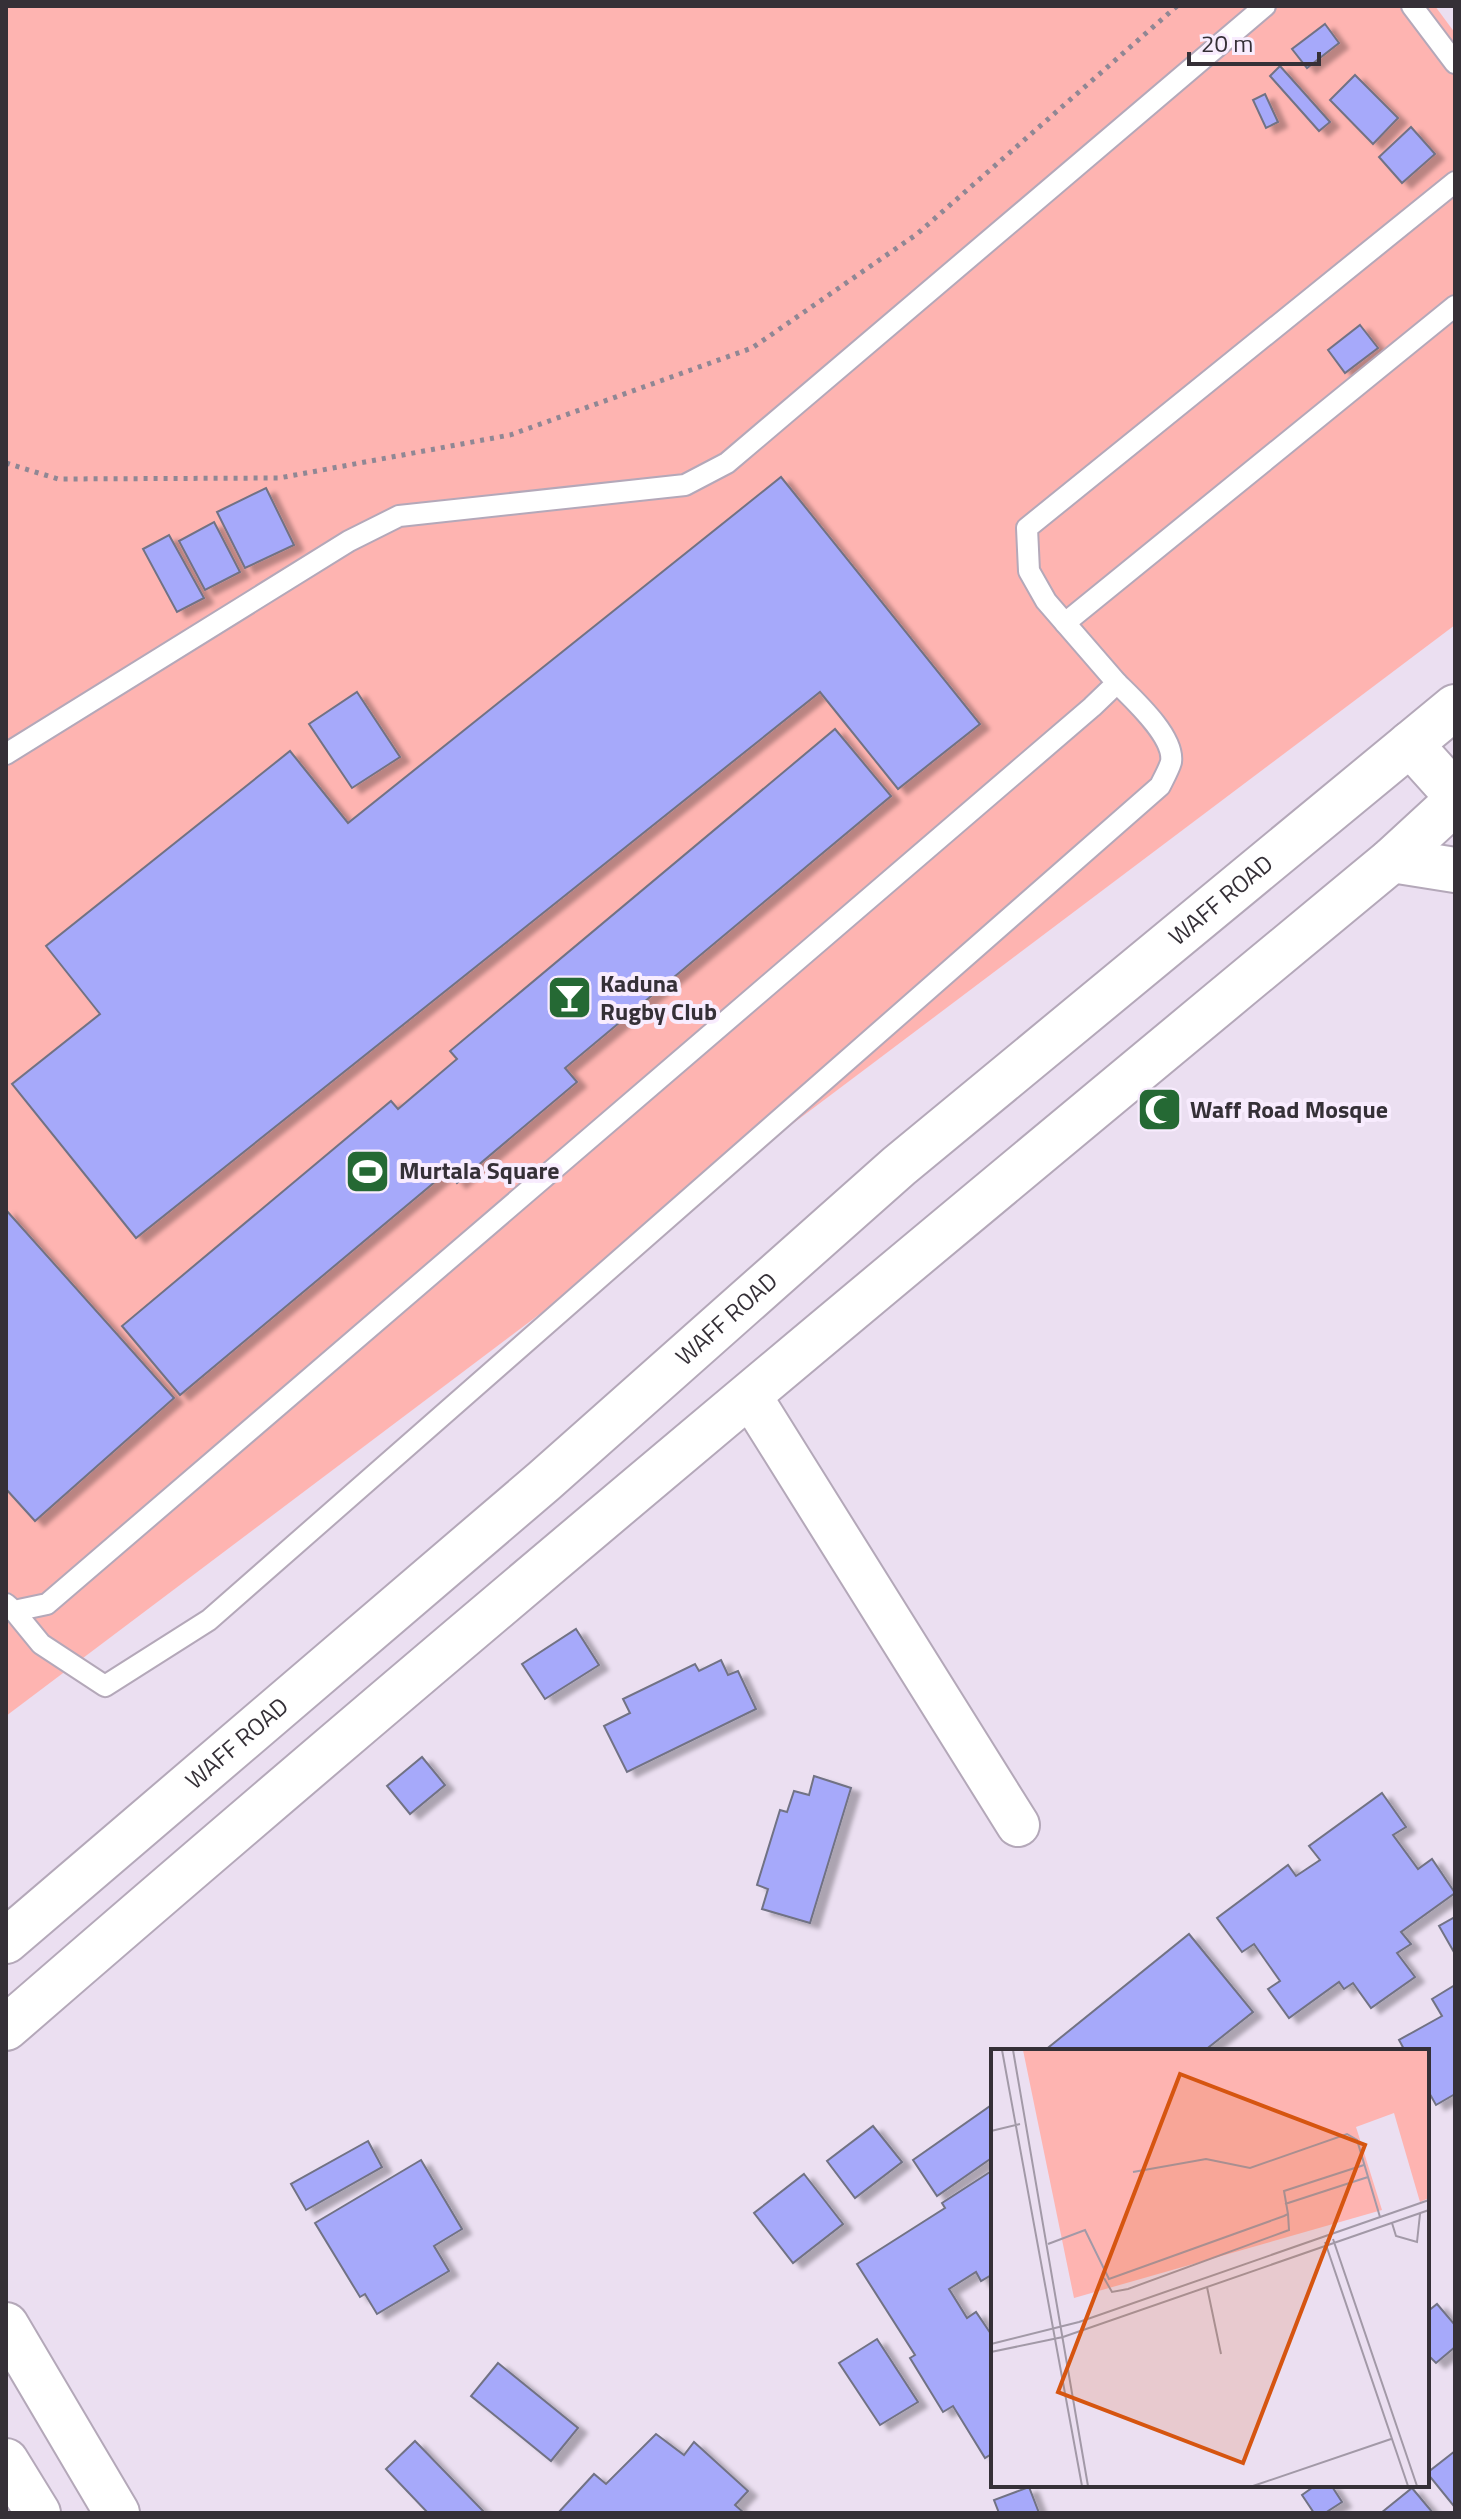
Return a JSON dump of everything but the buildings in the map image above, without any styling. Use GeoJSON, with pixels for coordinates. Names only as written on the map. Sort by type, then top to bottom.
{"type":"FeatureCollection","features":[{"type":"Feature","properties":{"kind":"street","name":"WAFF ROAD"},"geometry":{"type":"LineString","coordinates":[[6,1941],[544,1481],[899,1166],[1455,707]]}},
{"type":"Feature","properties":{"kind":"street"},"geometry":{"type":"LineString","coordinates":[[1410,744],[1455,794]]}},
{"type":"Feature","properties":{"kind":"street"},"geometry":{"type":"LineString","coordinates":[[6,2028],[262,1805],[987,1195],[1392,860],[1455,802]]}},
{"type":"Feature","properties":{"kind":"street"},"geometry":{"type":"LineString","coordinates":[[1392,860],[1455,870]]}},
{"type":"Feature","properties":{"kind":"street"},"geometry":{"type":"LineString","coordinates":[[750,1396],[1018,1825]]}},
{"type":"Feature","properties":{"kind":"street"},"geometry":{"type":"LineString","coordinates":[[6,2325],[117,2513]]}},
{"type":"Feature","properties":{"kind":"street"},"geometry":{"type":"LineString","coordinates":[[6,2461],[38,2513]]}},
{"type":"Feature","properties":{"kind":"lane"},"geometry":{"type":"LineString","coordinates":[[6,754],[349,541],[399,516],[685,485],[727,463],[1265,6]]}},
{"type":"Feature","properties":{"kind":"lane"},"geometry":{"type":"LineString","coordinates":[[1412,6],[1455,63]]}},
{"type":"Feature","properties":{"kind":"lane"},"geometry":{"type":"LineString","coordinates":[[10,1608],[41,1644],[105,1686],[209,1620],[1160,786],[1171,760],[1168,743],[1157,726],[1046,601],[1029,571],[1027,528],[1455,182]]}},
{"type":"Feature","properties":{"kind":"lane"},"geometry":{"type":"LineString","coordinates":[[1065,623],[1455,306]]}},
{"type":"Feature","properties":{"kind":"lane"},"geometry":{"type":"LineString","coordinates":[[10,1608],[47,1604],[1117,683]]}},
{"type":"Feature","properties":{"kind":"path"},"geometry":{"type":"LineString","coordinates":[[6,463],[58,479],[279,478],[510,435],[752,348],[917,234],[1177,6]]}},
{"type":"Feature","properties":{"kind":"shaded area","name":"Murtala Square"},"geometry":{"type":"Polygon","coordinates":[[[6,6],[1435,6],[1455,33],[1455,625],[6,1716],[6,6]]]}},
{"type":"Feature","properties":{"kind":"place","name":"Kaduna Rugby Club"},"geometry":{"type":"Point","coordinates":[569,998]}},
{"type":"Feature","properties":{"kind":"place","name":"Waff Road Mosque"},"geometry":{"type":"Point","coordinates":[1159,1110]}},
{"type":"Feature","properties":{"kind":"place","name":"Murtala Square"},"geometry":{"type":"Point","coordinates":[368,1171]}}]}
